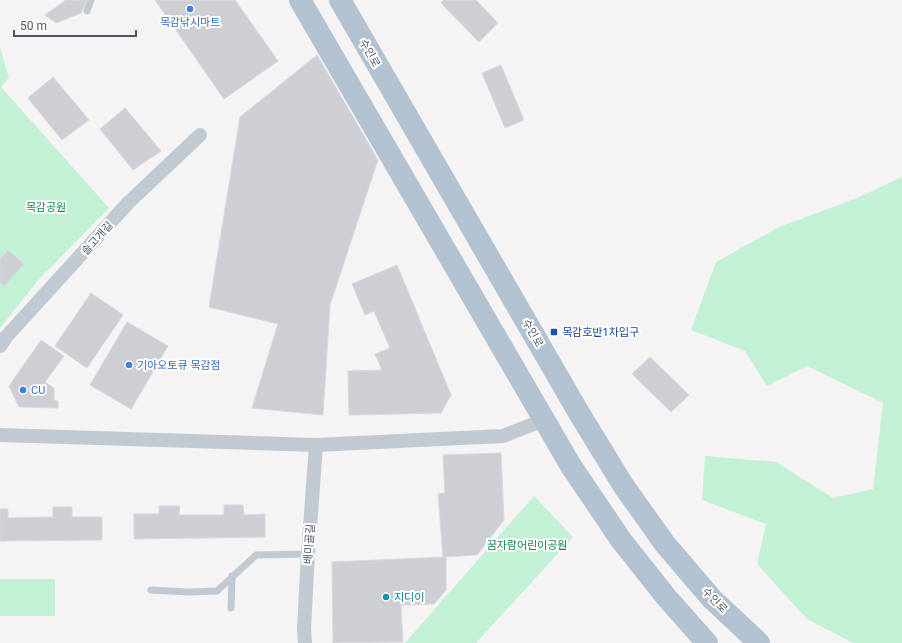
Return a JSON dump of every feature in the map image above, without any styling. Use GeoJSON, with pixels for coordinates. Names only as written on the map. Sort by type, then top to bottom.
{"type":"FeatureCollection","features":[{"type":"Feature","properties":{"kind":"main road"},"geometry":{"type":"LineString","coordinates":[[300,0],[571,466],[620,540],[667,598],[707,643]]}},
{"type":"Feature","properties":{"kind":"main road","name":"수인로"},"geometry":{"type":"LineString","coordinates":[[340,0],[579,413],[623,485],[665,544],[712,599],[759,643]]}},
{"type":"Feature","properties":{"kind":"street","name":"솔고개길"},"geometry":{"type":"LineString","coordinates":[[0,346],[6,337],[129,202],[200,134]]}},
{"type":"Feature","properties":{"kind":"street"},"geometry":{"type":"LineString","coordinates":[[0,435],[316,444],[503,436],[544,420]]}},
{"type":"Feature","properties":{"kind":"street","name":"배미골길"},"geometry":{"type":"LineString","coordinates":[[305,643],[304,629],[308,554],[316,444]]}},
{"type":"Feature","properties":{"kind":"lane"},"geometry":{"type":"LineString","coordinates":[[87,11],[91,0]]}},
{"type":"Feature","properties":{"kind":"lane"},"geometry":{"type":"LineString","coordinates":[[151,590],[189,592],[217,591],[256,555],[308,554]]}},
{"type":"Feature","properties":{"kind":"lane"},"geometry":{"type":"LineString","coordinates":[[231,608],[232,576]]}},
{"type":"Feature","properties":{"kind":"green space","name":"목감공원"},"geometry":{"type":"Polygon","coordinates":[[[0,47],[9,78],[1,87],[109,208],[40,278],[0,328],[0,47]]]}},
{"type":"Feature","properties":{"kind":"green space"},"geometry":{"type":"Polygon","coordinates":[[[902,177],[902,643],[853,643],[807,619],[757,564],[766,524],[702,500],[705,456],[776,462],[833,498],[873,489],[883,403],[807,366],[767,386],[745,351],[691,330],[716,262],[779,227],[855,199],[902,177]]]}},
{"type":"Feature","properties":{"kind":"green space","name":"꿈자람어린이공원"},"geometry":{"type":"Polygon","coordinates":[[[534,496],[573,537],[476,643],[405,643],[534,496]]]}},
{"type":"Feature","properties":{"kind":"green space"},"geometry":{"type":"Polygon","coordinates":[[[0,579],[55,579],[55,616],[0,616],[0,579]]]}},
{"type":"Feature","properties":{"kind":"building"},"geometry":{"type":"Polygon","coordinates":[[[66,0],[87,0],[81,13],[56,23],[45,15],[66,0]]]}},
{"type":"Feature","properties":{"kind":"building"},"geometry":{"type":"Polygon","coordinates":[[[155,0],[235,0],[278,61],[224,99],[155,0]]]}},
{"type":"Feature","properties":{"kind":"building"},"geometry":{"type":"Polygon","coordinates":[[[443,0],[476,0],[498,23],[479,42],[441,3],[443,0]]]}},
{"type":"Feature","properties":{"kind":"building"},"geometry":{"type":"Polygon","coordinates":[[[317,55],[378,160],[330,305],[323,415],[252,408],[278,324],[209,307],[240,117],[317,55]]]}},
{"type":"Feature","properties":{"kind":"building"},"geometry":{"type":"Polygon","coordinates":[[[501,65],[524,120],[505,128],[482,73],[501,65]]]}},
{"type":"Feature","properties":{"kind":"building"},"geometry":{"type":"Polygon","coordinates":[[[53,77],[89,120],[62,140],[28,98],[53,77]]]}},
{"type":"Feature","properties":{"kind":"building"},"geometry":{"type":"Polygon","coordinates":[[[125,108],[161,151],[133,170],[100,129],[125,108]]]}},
{"type":"Feature","properties":{"kind":"building"},"geometry":{"type":"Polygon","coordinates":[[[8,250],[24,264],[4,286],[0,282],[0,260],[8,250]]]}},
{"type":"Feature","properties":{"kind":"building"},"geometry":{"type":"Polygon","coordinates":[[[397,265],[451,395],[441,413],[349,415],[348,371],[382,370],[375,354],[390,348],[374,311],[365,315],[352,284],[397,265]]]}},
{"type":"Feature","properties":{"kind":"building"},"geometry":{"type":"Polygon","coordinates":[[[91,293],[123,315],[87,368],[55,346],[91,293]]]}},
{"type":"Feature","properties":{"kind":"building","name":"기아오토큐 목감점"},"geometry":{"type":"Polygon","coordinates":[[[127,322],[168,346],[131,409],[90,385],[127,322]]]}},
{"type":"Feature","properties":{"kind":"building"},"geometry":{"type":"Polygon","coordinates":[[[41,340],[64,356],[45,382],[54,388],[54,400],[58,401],[58,408],[19,407],[9,386],[41,340]]]}},
{"type":"Feature","properties":{"kind":"building"},"geometry":{"type":"Polygon","coordinates":[[[650,357],[689,395],[671,412],[632,374],[650,357]]]}},
{"type":"Feature","properties":{"kind":"building"},"geometry":{"type":"Polygon","coordinates":[[[501,453],[504,520],[477,555],[443,557],[438,494],[445,493],[443,455],[501,453]]]}},
{"type":"Feature","properties":{"kind":"building"},"geometry":{"type":"Polygon","coordinates":[[[224,505],[243,505],[244,515],[265,514],[265,537],[134,539],[134,514],[159,514],[159,506],[180,506],[179,515],[224,515],[224,505]]]}},
{"type":"Feature","properties":{"kind":"building"},"geometry":{"type":"Polygon","coordinates":[[[53,507],[72,507],[72,517],[102,517],[102,540],[0,541],[0,509],[8,509],[8,518],[53,517],[53,507]]]}},
{"type":"Feature","properties":{"kind":"building","name":"지디이"},"geometry":{"type":"Polygon","coordinates":[[[446,557],[446,590],[434,604],[401,605],[403,642],[333,643],[332,562],[446,557]]]}},
{"type":"Feature","properties":{"kind":"place","name":"목감낚시마트"},"geometry":{"type":"Point","coordinates":[190,9]}},
{"type":"Feature","properties":{"kind":"place","name":"목감호반1차입구"},"geometry":{"type":"Point","coordinates":[554,332]}},
{"type":"Feature","properties":{"kind":"place","name":"기아오토큐 목감점"},"geometry":{"type":"Point","coordinates":[129,365]}},
{"type":"Feature","properties":{"kind":"place","name":"CU"},"geometry":{"type":"Point","coordinates":[23,390]}},
{"type":"Feature","properties":{"kind":"place","name":"지디이"},"geometry":{"type":"Point","coordinates":[386,597]}}]}
